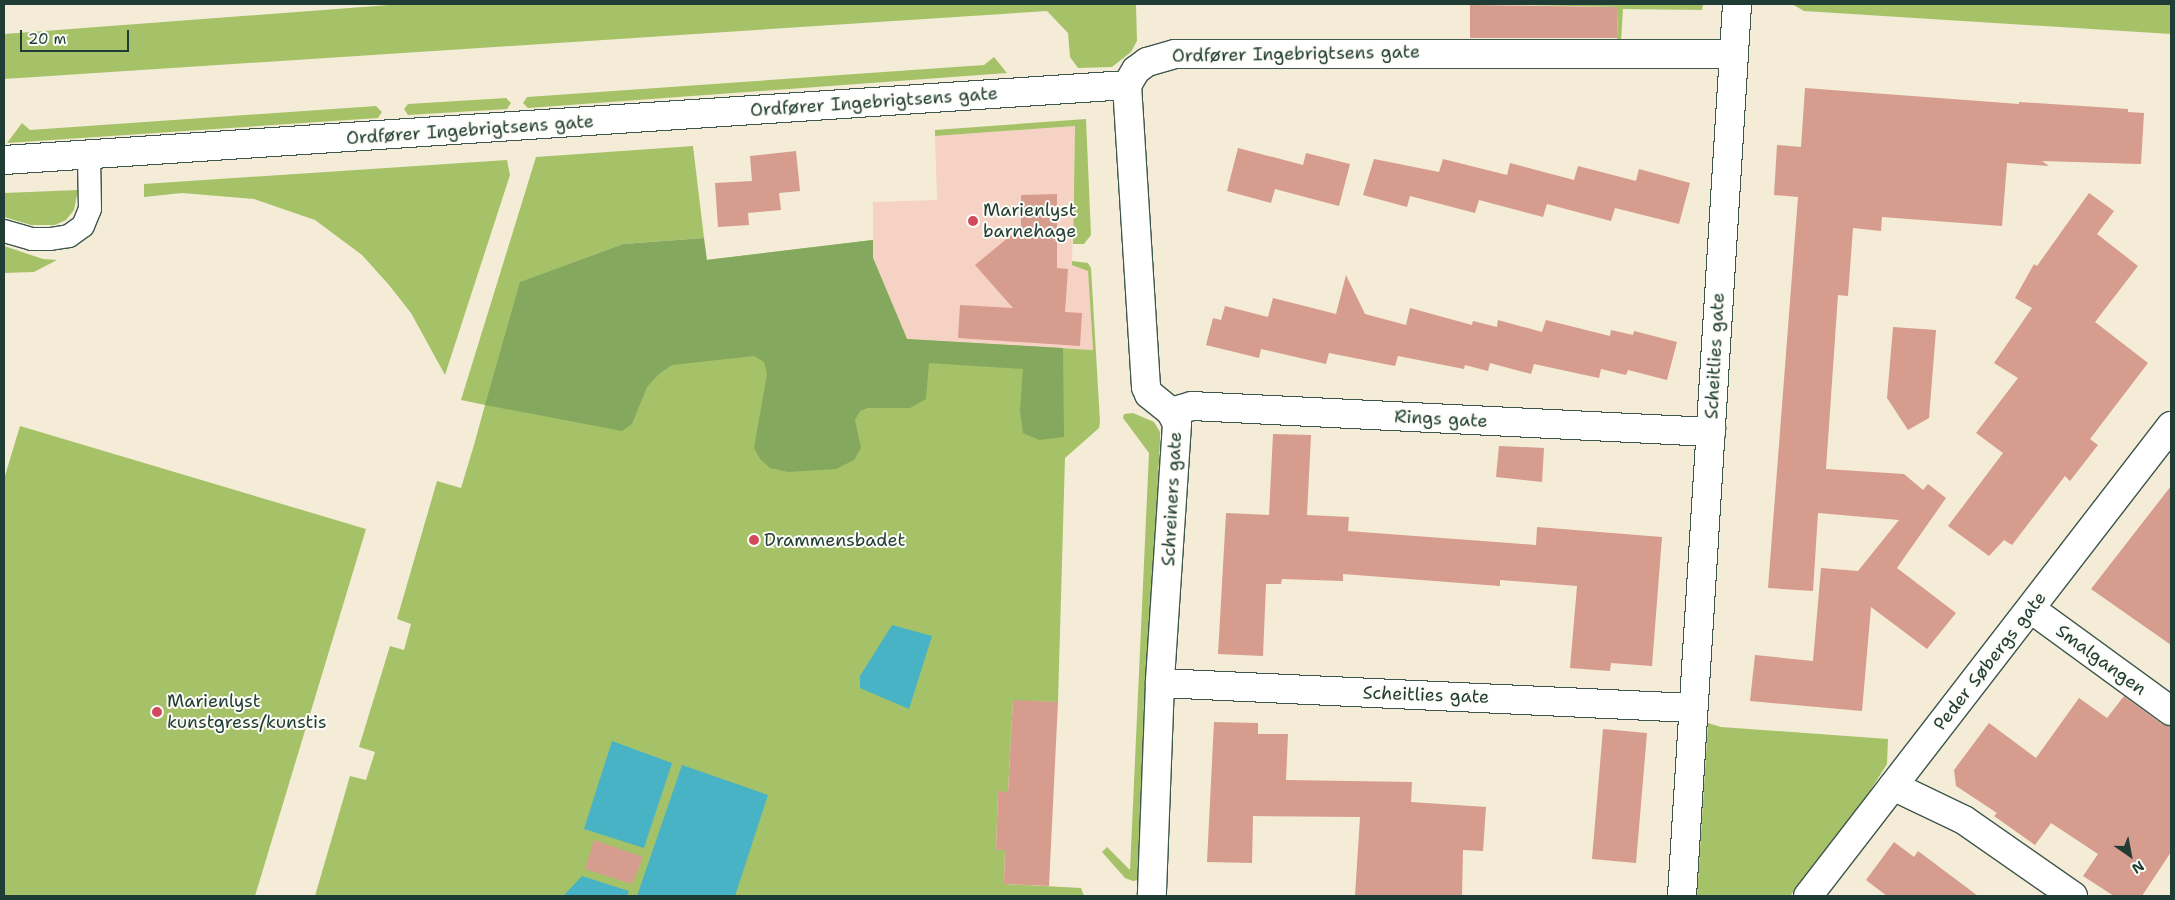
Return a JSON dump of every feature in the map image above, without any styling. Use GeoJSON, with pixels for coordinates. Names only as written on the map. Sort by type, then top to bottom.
{"type":"FeatureCollection","features":[{"type":"Feature","properties":{"kind":"street","name":"Scheitlies gate"},"geometry":{"type":"LineString","coordinates":[[1682,896],[1692,708],[1737,4]]}},
{"type":"Feature","properties":{"kind":"street","name":"Ordfører Ingebrigtsens gate"},"geometry":{"type":"LineString","coordinates":[[4,160],[1127,85],[1136,70],[1147,62],[1175,54],[1733,54]]}},
{"type":"Feature","properties":{"kind":"street","name":"Schreiners gate"},"geometry":{"type":"LineString","coordinates":[[1127,85],[1146,387],[1149,394],[1172,412],[1177,424],[1160,683],[1152,896]]}},
{"type":"Feature","properties":{"kind":"street","name":"Rings gate"},"geometry":{"type":"LineString","coordinates":[[1172,412],[1192,406],[1711,432]]}},
{"type":"Feature","properties":{"kind":"street","name":"Peder Søbergs gate"},"geometry":{"type":"LineString","coordinates":[[1808,896],[2171,426]]}},
{"type":"Feature","properties":{"kind":"street","name":"Smalgangen"},"geometry":{"type":"LineString","coordinates":[[2031,609],[2171,711]]}},
{"type":"Feature","properties":{"kind":"street","name":"Scheitlies gate"},"geometry":{"type":"LineString","coordinates":[[1160,683],[1692,708]]}},
{"type":"Feature","properties":{"kind":"street"},"geometry":{"type":"LineString","coordinates":[[1893,786],[1964,820],[2073,896]]}},
{"type":"Feature","properties":{"kind":"lane"},"geometry":{"type":"LineString","coordinates":[[4,231],[32,239],[50,240],[69,236],[83,226],[90,209],[89,155]]}},
{"type":"Feature","properties":{"kind":"shaded area","name":"Marienlyst barnehage"},"geometry":{"type":"Polygon","coordinates":[[[1075,126],[1072,264],[1088,270],[1093,350],[906,339],[873,258],[873,202],[937,200],[935,136],[1075,126]]]}},
{"type":"Feature","properties":{"kind":"green space"},"geometry":{"type":"Polygon","coordinates":[[[402,4],[1136,4],[1137,41],[1131,52],[1112,67],[1078,68],[1070,57],[1068,33],[1047,11],[4,79],[4,34],[402,4]]]}},
{"type":"Feature","properties":{"kind":"green space"},"geometry":{"type":"Polygon","coordinates":[[[1470,4],[1703,4],[1702,10],[1623,9],[1621,41],[1617,41],[1618,7],[1470,4]]]}},
{"type":"Feature","properties":{"kind":"green space"},"geometry":{"type":"Polygon","coordinates":[[[1792,4],[2171,4],[2171,34],[1804,11],[1792,4]]]}},
{"type":"Feature","properties":{"kind":"green space"},"geometry":{"type":"Polygon","coordinates":[[[994,57],[1007,73],[528,108],[523,103],[527,97],[984,65],[994,57]]]}},
{"type":"Feature","properties":{"kind":"green space"},"geometry":{"type":"Polygon","coordinates":[[[506,98],[511,103],[507,109],[408,115],[404,109],[408,104],[506,98]]]}},
{"type":"Feature","properties":{"kind":"green space"},"geometry":{"type":"Polygon","coordinates":[[[376,106],[382,112],[378,118],[7,143],[22,123],[30,130],[376,106]]]}},
{"type":"Feature","properties":{"kind":"green space"},"geometry":{"type":"Polygon","coordinates":[[[1086,119],[1091,235],[1084,244],[1073,244],[1075,126],[935,136],[935,130],[1086,119]]]}},
{"type":"Feature","properties":{"kind":"green space","name":"Drammensbadet"},"geometry":{"type":"Polygon","coordinates":[[[693,146],[704,238],[623,244],[521,282],[873,240],[873,258],[907,339],[1093,350],[1088,271],[1072,265],[1072,261],[1088,263],[1091,268],[1100,422],[1099,428],[1065,458],[1058,702],[1013,701],[1008,792],[998,792],[996,849],[1005,850],[1004,884],[1081,888],[1084,896],[315,896],[350,776],[366,780],[375,752],[359,747],[390,646],[404,650],[411,624],[397,619],[437,481],[461,488],[474,445],[485,405],[461,400],[536,157],[693,146]]]}},
{"type":"Feature","properties":{"kind":"green space"},"geometry":{"type":"Polygon","coordinates":[[[507,160],[510,175],[445,375],[411,313],[389,285],[362,255],[315,220],[254,199],[182,193],[144,197],[144,184],[507,160]]]}},
{"type":"Feature","properties":{"kind":"green space"},"geometry":{"type":"Polygon","coordinates":[[[78,190],[74,210],[66,220],[55,225],[31,225],[4,217],[4,193],[78,190]]]}},
{"type":"Feature","properties":{"kind":"green space"},"geometry":{"type":"Polygon","coordinates":[[[704,238],[707,260],[873,240],[873,258],[907,339],[1063,348],[1064,437],[1039,440],[1023,433],[1020,411],[1023,369],[929,363],[926,399],[910,408],[868,408],[860,411],[855,420],[861,448],[854,460],[836,469],[788,472],[770,468],[760,459],[754,448],[767,374],[764,362],[754,356],[672,365],[659,374],[647,387],[632,424],[622,431],[485,405],[520,282],[623,244],[704,238]]]}},
{"type":"Feature","properties":{"kind":"green space"},"geometry":{"type":"Polygon","coordinates":[[[4,246],[43,259],[57,260],[34,272],[4,273],[4,246]]]}},
{"type":"Feature","properties":{"kind":"green space"},"geometry":{"type":"Polygon","coordinates":[[[1133,413],[1154,422],[1160,432],[1160,441],[1139,880],[1133,881],[1125,878],[1102,852],[1107,847],[1130,870],[1149,453],[1123,418],[1124,414],[1133,413]]]}},
{"type":"Feature","properties":{"kind":"green space","name":"Marienlyst kunstgress/kunstis"},"geometry":{"type":"Polygon","coordinates":[[[20,426],[366,529],[255,896],[4,896],[4,479],[20,426]]]}},
{"type":"Feature","properties":{"kind":"green space"},"geometry":{"type":"Polygon","coordinates":[[[1708,723],[1721,727],[1888,739],[1887,764],[1863,802],[1790,896],[1697,896],[1708,723]]]}},
{"type":"Feature","properties":{"kind":"water"},"geometry":{"type":"Polygon","coordinates":[[[892,625],[932,636],[909,709],[860,688],[860,676],[892,625]]]}},
{"type":"Feature","properties":{"kind":"water"},"geometry":{"type":"Polygon","coordinates":[[[612,741],[672,763],[644,848],[584,829],[612,741]]]}},
{"type":"Feature","properties":{"kind":"water"},"geometry":{"type":"Polygon","coordinates":[[[682,765],[768,795],[735,896],[637,896],[682,765]]]}},
{"type":"Feature","properties":{"kind":"water"},"geometry":{"type":"Polygon","coordinates":[[[582,876],[629,891],[627,896],[563,896],[582,876]]]}},
{"type":"Feature","properties":{"kind":"building"},"geometry":{"type":"Polygon","coordinates":[[[1470,5],[1618,7],[1617,38],[1470,38],[1470,5]]]}},
{"type":"Feature","properties":{"kind":"building"},"geometry":{"type":"Polygon","coordinates":[[[1805,88],[2019,104],[2019,102],[2128,109],[2128,112],[2144,113],[2141,164],[2042,161],[2049,166],[2007,163],[2002,226],[1882,217],[1881,231],[1853,228],[1848,296],[1838,295],[1826,469],[1904,474],[1923,490],[1928,484],[1946,498],[1897,568],[1956,613],[1927,649],[1871,607],[1862,711],[1750,701],[1755,655],[1813,661],[1821,568],[1858,571],[1899,520],[1818,513],[1813,591],[1768,588],[1798,197],[1774,195],[1777,145],[1801,147],[1805,88]]]}},
{"type":"Feature","properties":{"kind":"building"},"geometry":{"type":"Polygon","coordinates":[[[1238,148],[1303,165],[1306,153],[1350,164],[1339,206],[1275,189],[1271,203],[1227,191],[1238,148]]]}},
{"type":"Feature","properties":{"kind":"building"},"geometry":{"type":"Polygon","coordinates":[[[796,151],[800,191],[779,193],[781,210],[748,213],[749,225],[718,227],[715,183],[752,181],[750,156],[796,151]]]}},
{"type":"Feature","properties":{"kind":"building"},"geometry":{"type":"Polygon","coordinates":[[[1374,159],[1439,172],[1443,159],[1507,175],[1510,163],[1574,180],[1578,166],[1636,181],[1639,169],[1690,183],[1679,224],[1615,208],[1611,221],[1547,204],[1543,217],[1479,200],[1475,213],[1410,196],[1407,207],[1363,195],[1374,159]]]}},
{"type":"Feature","properties":{"kind":"building"},"geometry":{"type":"Polygon","coordinates":[[[2089,193],[2114,211],[2097,234],[2138,266],[2095,322],[2148,363],[2090,439],[2098,445],[2070,481],[2065,476],[2012,545],[2004,540],[1989,556],[1948,526],[2003,453],[1976,433],[2018,378],[1994,363],[2032,308],[2015,298],[2034,264],[2037,266],[2089,193]]]}},
{"type":"Feature","properties":{"kind":"building"},"geometry":{"type":"Polygon","coordinates":[[[1057,194],[1057,268],[1068,269],[1065,312],[1082,313],[1080,346],[958,338],[960,305],[1013,308],[975,265],[1021,227],[1021,195],[1057,194]]]}},
{"type":"Feature","properties":{"kind":"building"},"geometry":{"type":"Polygon","coordinates":[[[1346,275],[1365,314],[1406,325],[1410,308],[1472,325],[1473,321],[1497,327],[1498,320],[1542,332],[1546,320],[1610,336],[1611,330],[1633,335],[1634,331],[1677,342],[1667,380],[1628,370],[1626,375],[1601,369],[1599,378],[1534,364],[1531,374],[1490,363],[1488,371],[1465,365],[1464,369],[1398,356],[1395,366],[1329,353],[1326,364],[1261,349],[1259,358],[1206,345],[1213,318],[1221,320],[1225,306],[1268,317],[1273,298],[1336,314],[1346,275]]]}},
{"type":"Feature","properties":{"kind":"building"},"geometry":{"type":"Polygon","coordinates":[[[1893,327],[1936,330],[1929,418],[1908,430],[1887,398],[1893,327]]]}},
{"type":"Feature","properties":{"kind":"building"},"geometry":{"type":"Polygon","coordinates":[[[1273,434],[1311,435],[1307,515],[1349,517],[1348,531],[1536,545],[1537,527],[1662,537],[1652,666],[1611,663],[1610,671],[1570,668],[1577,586],[1500,580],[1500,586],[1343,574],[1343,581],[1282,579],[1281,584],[1266,584],[1263,656],[1218,654],[1226,513],[1269,515],[1273,434]]]}},
{"type":"Feature","properties":{"kind":"building"},"geometry":{"type":"Polygon","coordinates":[[[1499,446],[1544,448],[1542,482],[1496,477],[1499,446]]]}},
{"type":"Feature","properties":{"kind":"building"},"geometry":{"type":"Polygon","coordinates":[[[2171,486],[2171,645],[2091,589],[2171,486]]]}},
{"type":"Feature","properties":{"kind":"building"},"geometry":{"type":"Polygon","coordinates":[[[2124,696],[2162,724],[2171,726],[2171,852],[2142,896],[2114,896],[2083,876],[2098,854],[2051,823],[2035,845],[1994,816],[1997,813],[1956,786],[1954,770],[1989,723],[2036,758],[2079,698],[2107,718],[2124,696]]]}},
{"type":"Feature","properties":{"kind":"building"},"geometry":{"type":"Polygon","coordinates":[[[1013,700],[1058,702],[1049,886],[1004,884],[1005,850],[996,850],[998,791],[1008,792],[1013,700]]]}},
{"type":"Feature","properties":{"kind":"building"},"geometry":{"type":"Polygon","coordinates":[[[1214,722],[1258,723],[1258,734],[1288,734],[1286,780],[1412,782],[1411,802],[1486,807],[1483,851],[1463,850],[1462,896],[1355,896],[1360,817],[1253,816],[1252,863],[1207,862],[1214,722]]]}},
{"type":"Feature","properties":{"kind":"building"},"geometry":{"type":"Polygon","coordinates":[[[1603,729],[1647,733],[1636,863],[1592,859],[1603,729]]]}},
{"type":"Feature","properties":{"kind":"building"},"geometry":{"type":"Polygon","coordinates":[[[594,840],[643,857],[632,884],[585,869],[594,840]]]}},
{"type":"Feature","properties":{"kind":"building"},"geometry":{"type":"Polygon","coordinates":[[[1894,842],[1914,857],[1918,851],[1978,896],[1887,896],[1866,880],[1894,842]]]}},
{"type":"Feature","properties":{"kind":"place","name":"Marienlyst barnehage"},"geometry":{"type":"Point","coordinates":[973,221]}},
{"type":"Feature","properties":{"kind":"place","name":"Drammensbadet"},"geometry":{"type":"Point","coordinates":[754,540]}},
{"type":"Feature","properties":{"kind":"place","name":"Marienlyst kunstgress/kunstis"},"geometry":{"type":"Point","coordinates":[157,712]}}]}
